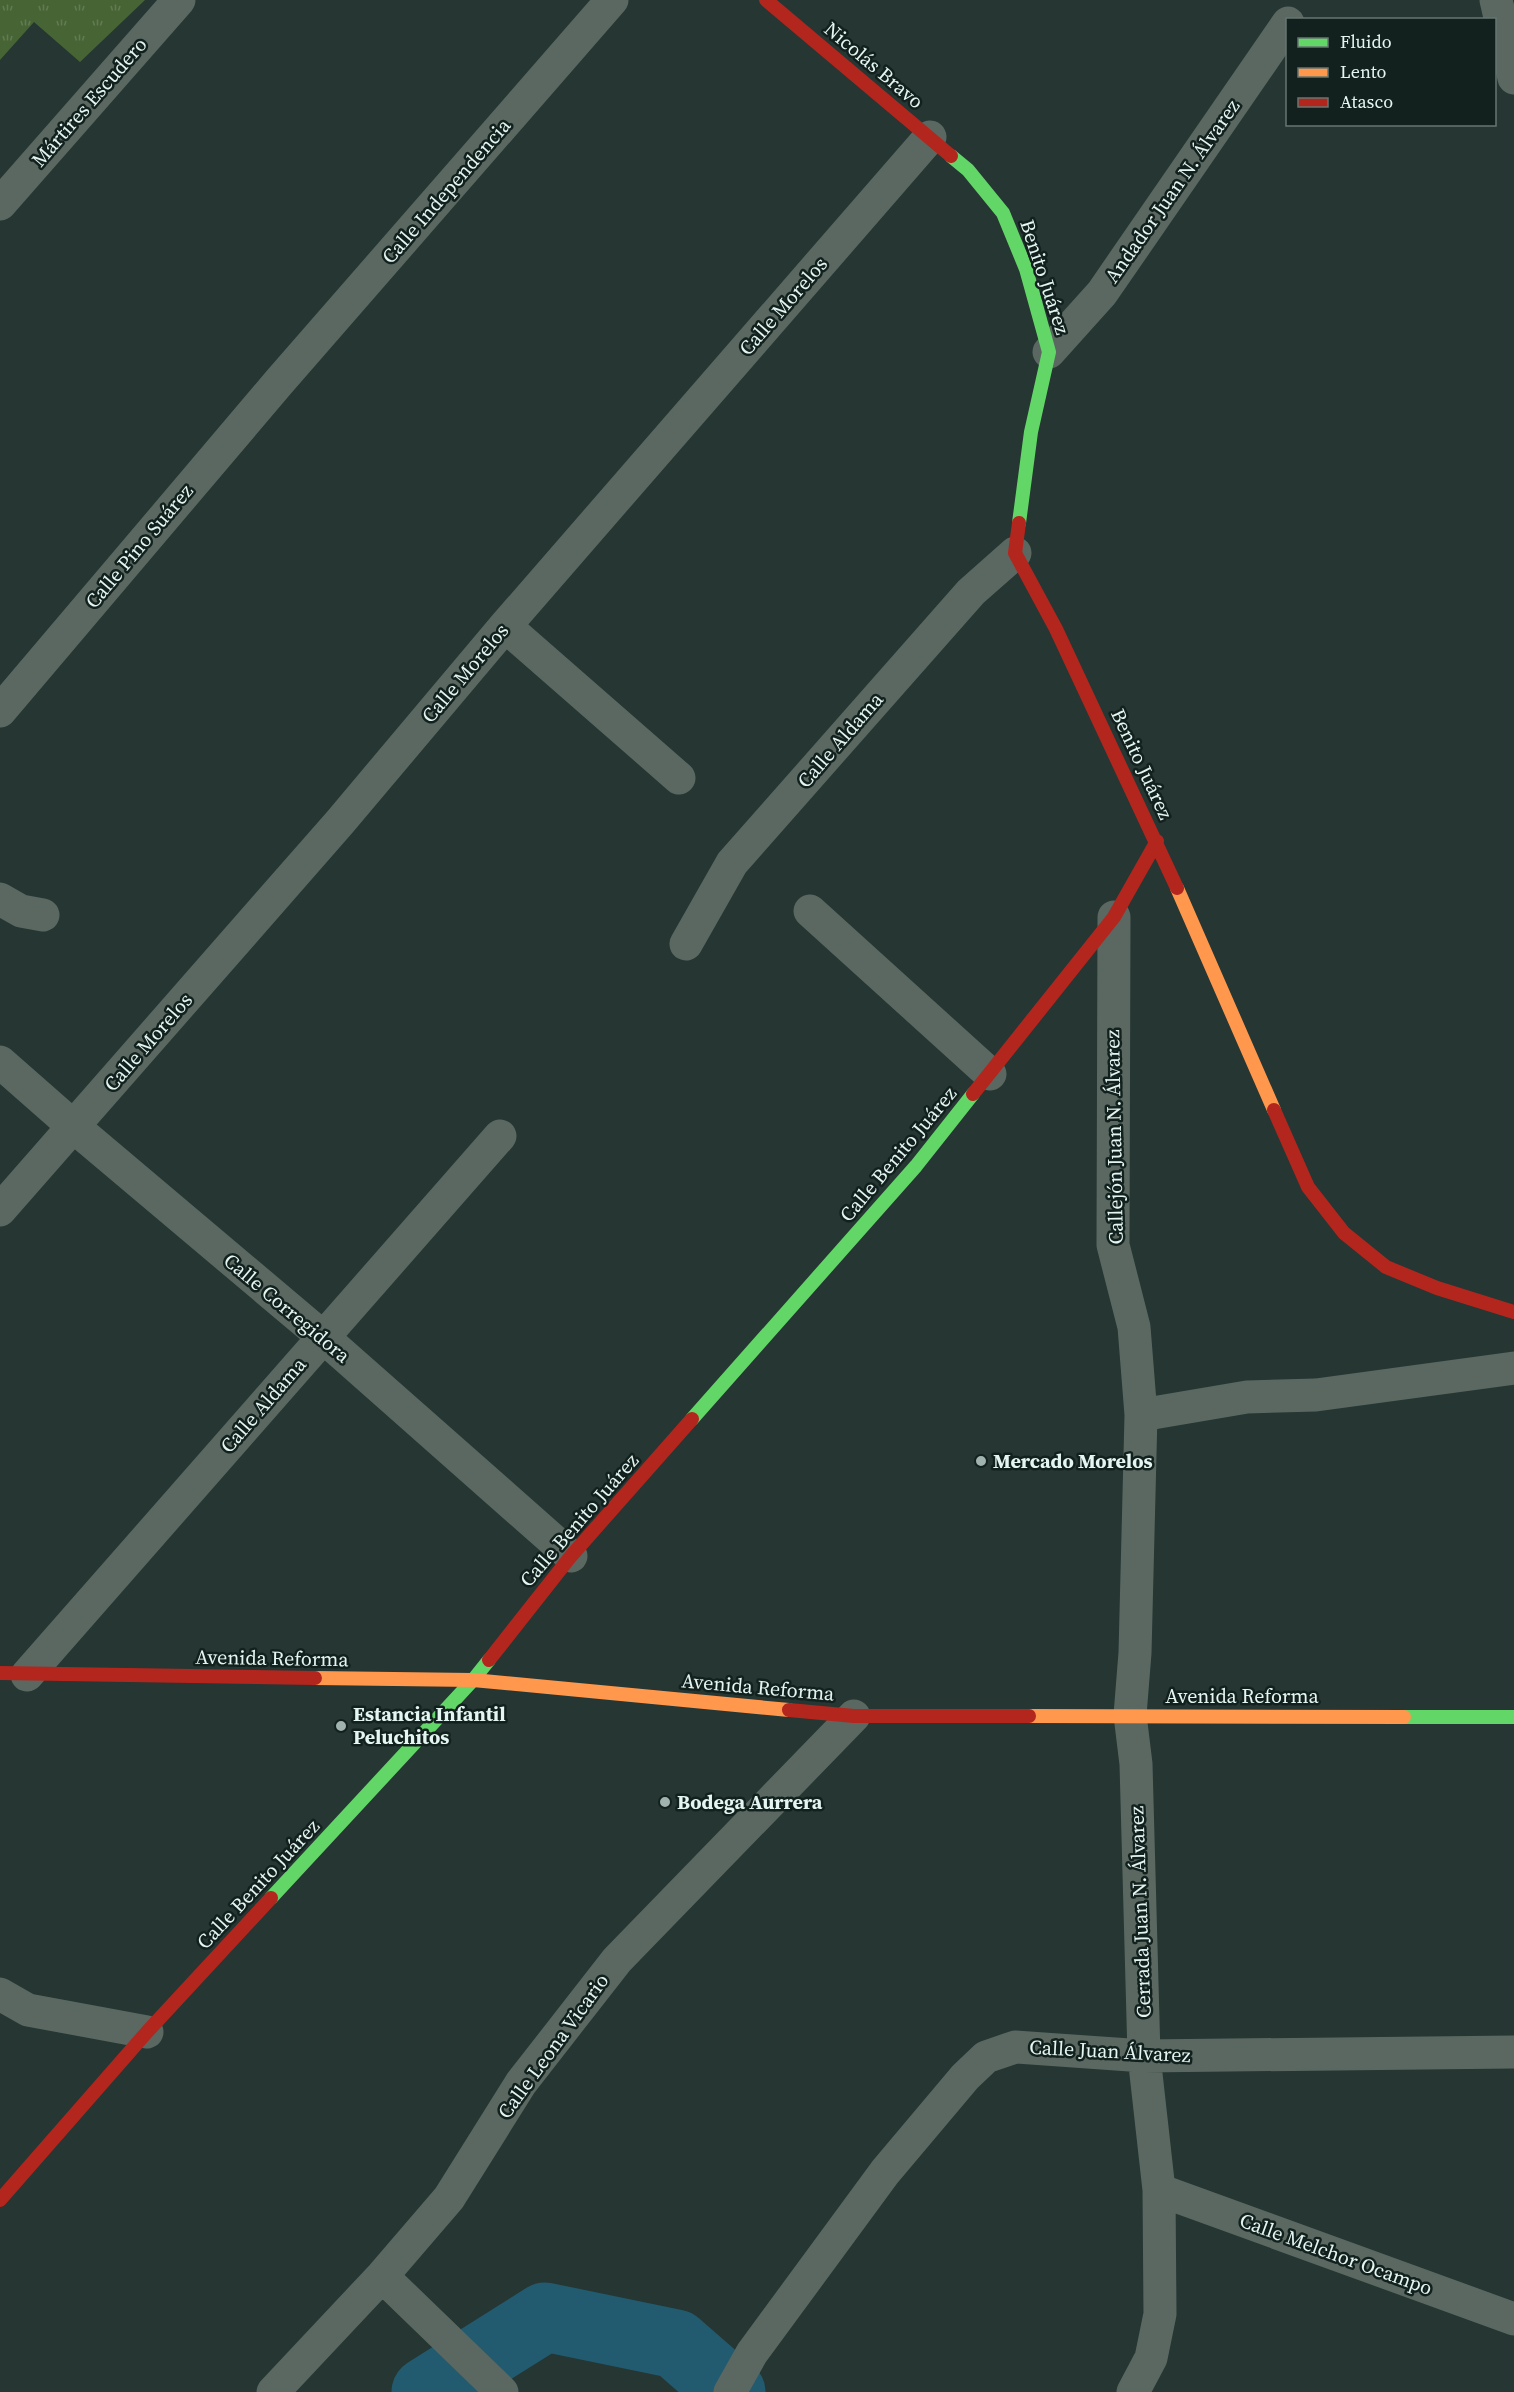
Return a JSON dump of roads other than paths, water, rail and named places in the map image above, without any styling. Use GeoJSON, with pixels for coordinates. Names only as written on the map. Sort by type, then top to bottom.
{"type":"FeatureCollection","features":[{"type":"Feature","properties":{"kind":"street","name":"Mártires Escudero"},"geometry":{"type":"LineString","coordinates":[[1,202],[179,0]]}},
{"type":"Feature","properties":{"kind":"street","name":"Calle Independencia"},"geometry":{"type":"LineString","coordinates":[[279,382],[612,0]]}},
{"type":"Feature","properties":{"kind":"street","name":"Nicolás Bravo"},"geometry":{"type":"LineString","coordinates":[[766,0],[930,137]]}},
{"type":"Feature","properties":{"kind":"street","name":"Andador Juan N. Álvarez"},"geometry":{"type":"LineString","coordinates":[[1291,18],[1303,0]]}},
{"type":"Feature","properties":{"kind":"street"},"geometry":{"type":"LineString","coordinates":[[1496,0],[1514,78]]}},
{"type":"Feature","properties":{"kind":"street","name":"Andador Juan N. Álvarez"},"geometry":{"type":"LineString","coordinates":[[1049,352],[1102,293],[1286,25]]}},
{"type":"Feature","properties":{"kind":"street","name":"Benito Juárez"},"geometry":{"type":"LineString","coordinates":[[930,137],[968,170],[1003,213],[1026,269],[1049,352],[1031,432],[1015,553],[1056,629],[1157,841],[1308,1187],[1344,1233],[1386,1268],[1437,1288],[1514,1312]]}},
{"type":"Feature","properties":{"kind":"street","name":"Calle Morelos"},"geometry":{"type":"LineString","coordinates":[[0,1210],[340,822],[504,626],[930,137]]}},
{"type":"Feature","properties":{"kind":"street","name":"Calle Pino Suárez"},"geometry":{"type":"LineString","coordinates":[[0,711],[279,382]]}},
{"type":"Feature","properties":{"kind":"street","name":"Calle Aldama"},"geometry":{"type":"LineString","coordinates":[[686,944],[732,864],[970,592],[1015,553]]}},
{"type":"Feature","properties":{"kind":"street"},"geometry":{"type":"LineString","coordinates":[[504,626],[679,778]]}},
{"type":"Feature","properties":{"kind":"street","name":"Calle Benito Juárez"},"geometry":{"type":"LineString","coordinates":[[0,2200],[147,2032],[473,1680],[571,1556],[916,1166],[1114,917],[1157,841]]}},
{"type":"Feature","properties":{"kind":"street"},"geometry":{"type":"LineString","coordinates":[[0,899],[21,912],[43,915]]}},
{"type":"Feature","properties":{"kind":"street"},"geometry":{"type":"LineString","coordinates":[[810,911],[990,1074]]}},
{"type":"Feature","properties":{"kind":"street","name":"Callejón Juan N. Álvarez"},"geometry":{"type":"LineString","coordinates":[[1114,917],[1113,1245],[1134,1327],[1140,1415],[1135,1653],[1130,1715]]}},
{"type":"Feature","properties":{"kind":"street","name":"Calle Corregidora"},"geometry":{"type":"LineString","coordinates":[[0,1062],[323,1337],[571,1556]]}},
{"type":"Feature","properties":{"kind":"street","name":"Calle Aldama"},"geometry":{"type":"LineString","coordinates":[[14,1674],[323,1337],[500,1136]]}},
{"type":"Feature","properties":{"kind":"street"},"geometry":{"type":"LineString","coordinates":[[1140,1415],[1247,1397],[1316,1395],[1514,1368]]}},
{"type":"Feature","properties":{"kind":"street","name":"Avenida Reforma"},"geometry":{"type":"LineString","coordinates":[[14,1674],[473,1680],[854,1716],[1514,1717]]}},
{"type":"Feature","properties":{"kind":"street","name":"Cerrada Juan N. Álvarez"},"geometry":{"type":"LineString","coordinates":[[1130,1715],[1136,1764],[1144,2056],[1159,2190],[1160,2314],[1151,2358],[1133,2392]]}},
{"type":"Feature","properties":{"kind":"street","name":"Calle Leona Vicario"},"geometry":{"type":"LineString","coordinates":[[273,2392],[382,2276],[450,2198],[521,2083],[617,1960],[854,1716]]}},
{"type":"Feature","properties":{"kind":"street"},"geometry":{"type":"LineString","coordinates":[[0,1994],[28,2010],[147,2032]]}},
{"type":"Feature","properties":{"kind":"street","name":"Calle Juan Álvarez"},"geometry":{"type":"LineString","coordinates":[[730,2392],[752,2354],[885,2172],[965,2077],[986,2056],[1015,2047],[1144,2056],[1514,2052]]}},
{"type":"Feature","properties":{"kind":"street","name":"Calle Melchor Ocampo"},"geometry":{"type":"LineString","coordinates":[[1159,2190],[1514,2319]]}},
{"type":"Feature","properties":{"kind":"street"},"geometry":{"type":"LineString","coordinates":[[382,2276],[498,2387]]}},
{"type":"Feature","properties":{"kind":"waterway"},"geometry":{"type":"LineString","coordinates":[[426,2392],[545,2317],[676,2344],[731,2392]]}},
{"type":"Feature","properties":{"kind":"place","name":"Mercado Morelos"},"geometry":{"type":"Point","coordinates":[981,1461]}},
{"type":"Feature","properties":{"kind":"place","name":"Estancia Infantil Peluchitos"},"geometry":{"type":"Point","coordinates":[341,1726]}},
{"type":"Feature","properties":{"kind":"place","name":"Bodega Aurrera"},"geometry":{"type":"Point","coordinates":[665,1802]}}]}
